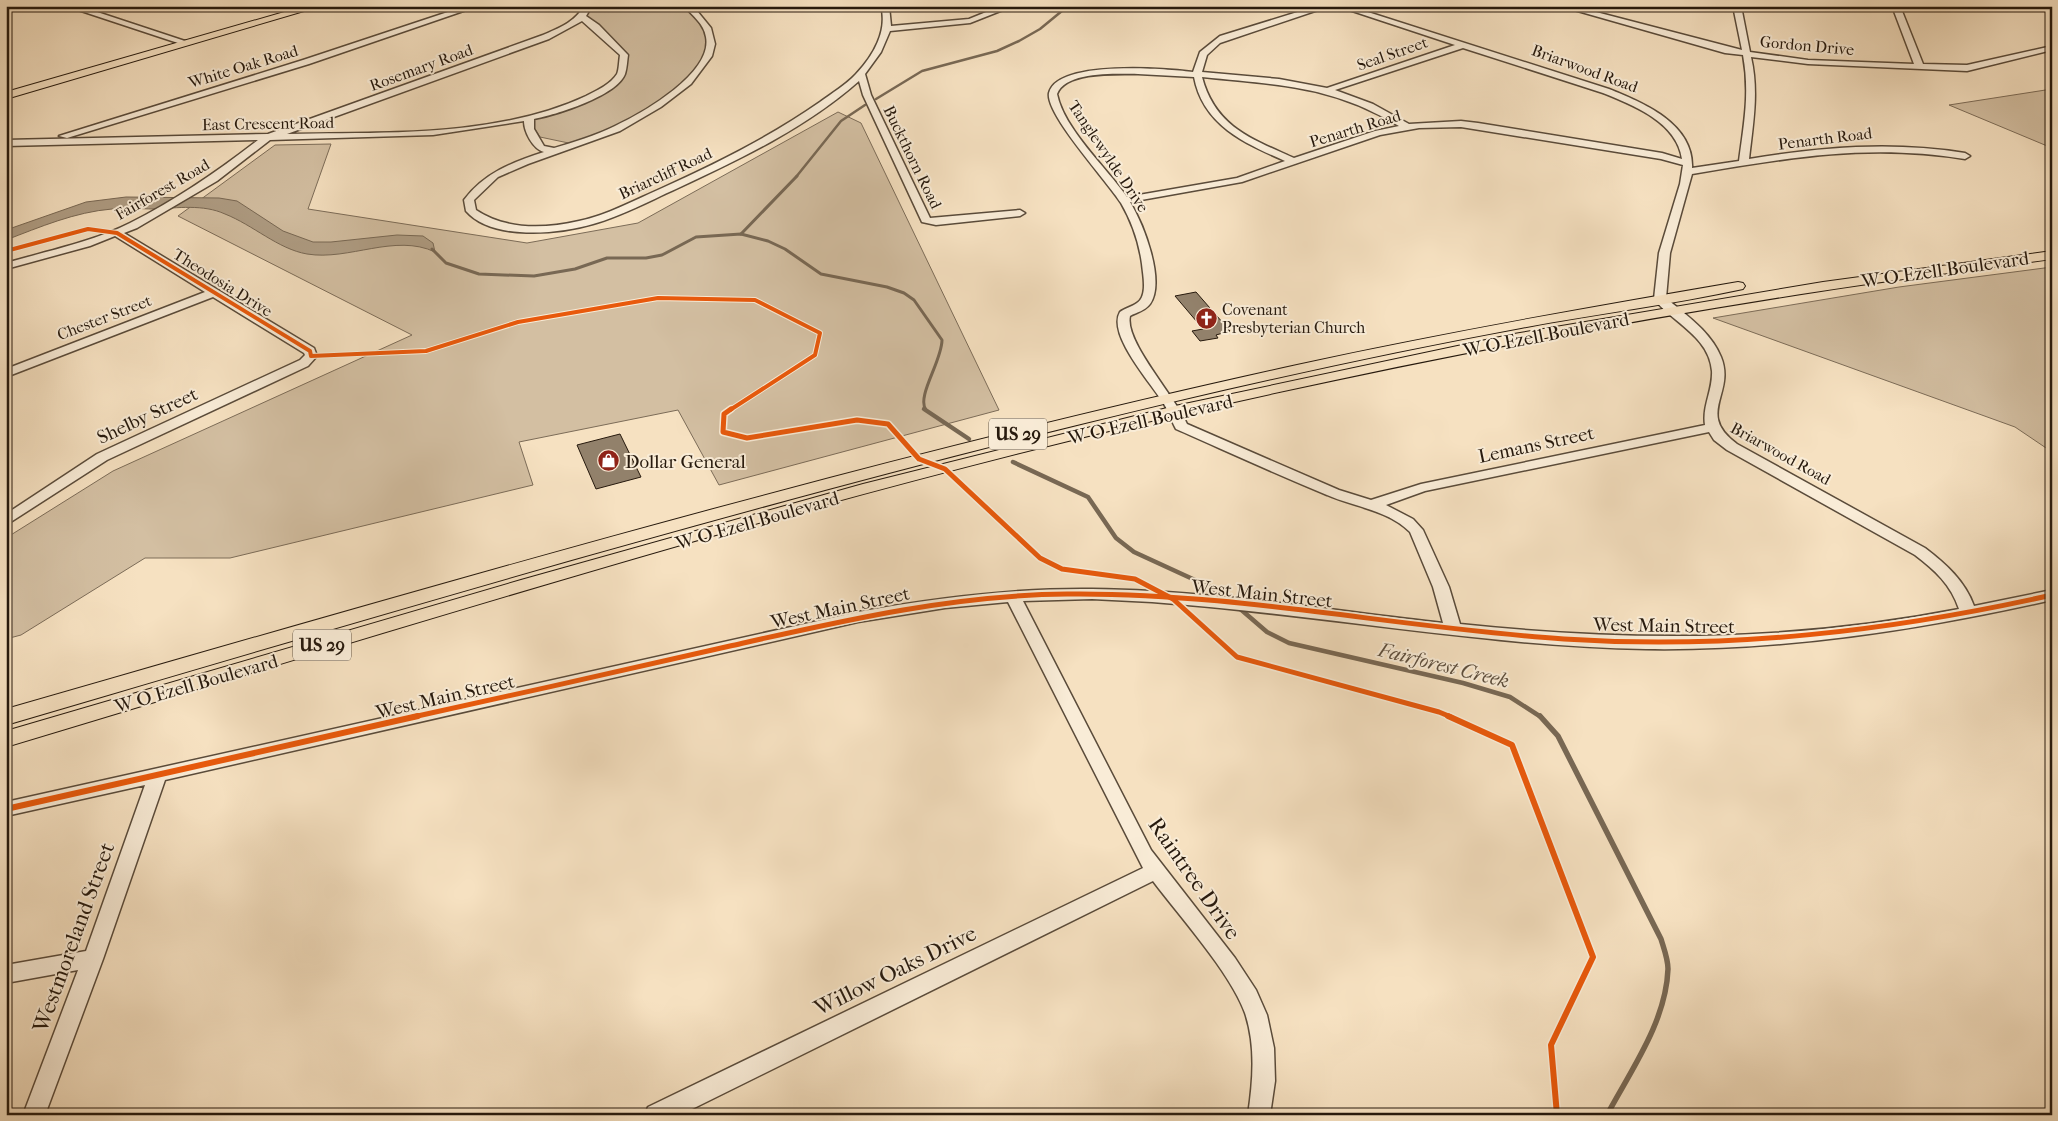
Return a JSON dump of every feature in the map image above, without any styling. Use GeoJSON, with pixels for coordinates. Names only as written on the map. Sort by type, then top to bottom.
{"type":"FeatureCollection","features":[{"type":"Feature","properties":{"kind":"main road"},"geometry":{"type":"LineString","coordinates":[[6,96],[316,6]]}},
{"type":"Feature","properties":{"kind":"main road","name":"W O Ezell Boulevard"},"geometry":{"type":"LineString","coordinates":[[1171,405],[1360,356],[1660,299],[1840,272],[2052,244]]}},
{"type":"Feature","properties":{"kind":"main road","name":"W O Ezell Boulevard"},"geometry":{"type":"LineString","coordinates":[[6,717],[159,673],[491,586],[690,529],[910,461],[1171,405],[1505,341],[1858,281],[2052,255]]}},
{"type":"Feature","properties":{"kind":"main road"},"geometry":{"type":"LineString","coordinates":[[1840,272],[1858,281]]}},
{"type":"Feature","properties":{"kind":"main road","name":"W O Ezell Boulevard"},"geometry":{"type":"LineString","coordinates":[[6,739],[157,694],[491,586]]}},
{"type":"Feature","properties":{"kind":"main road"},"geometry":{"type":"LineString","coordinates":[[157,694],[159,673]]}},
{"type":"Feature","properties":{"kind":"street"},"geometry":{"type":"LineString","coordinates":[[70,6],[187,43]]}},
{"type":"Feature","properties":{"kind":"street","name":"White Oak Road"},"geometry":{"type":"LineString","coordinates":[[18,143],[62,136],[104,125],[306,62],[474,6]]}},
{"type":"Feature","properties":{"kind":"street"},"geometry":{"type":"LineString","coordinates":[[582,17],[588,6]]}},
{"type":"Feature","properties":{"kind":"street"},"geometry":{"type":"LineString","coordinates":[[530,161],[600,136],[637,118],[679,89],[706,62],[711,48],[710,36],[703,22],[688,6]]}},
{"type":"Feature","properties":{"kind":"street"},"geometry":{"type":"LineString","coordinates":[[885,6],[888,16],[887,29],[970,21],[1009,6]]}},
{"type":"Feature","properties":{"kind":"street"},"geometry":{"type":"LineString","coordinates":[[1295,162],[1222,124],[1211,113],[1204,102],[1198,75],[1200,58],[1217,41],[1326,6]]}},
{"type":"Feature","properties":{"kind":"street","name":"Briarwood Road"},"geometry":{"type":"LineString","coordinates":[[1341,6],[1606,91],[1639,106],[1674,132],[1687,153],[1687,168]]}},
{"type":"Feature","properties":{"kind":"street","name":"Gordon Drive"},"geometry":{"type":"LineString","coordinates":[[1564,6],[1747,55],[1832,63],[1920,67],[1974,67],[2052,48]]}},
{"type":"Feature","properties":{"kind":"street"},"geometry":{"type":"LineString","coordinates":[[1737,6],[1752,81],[1752,101],[1743,164]]}},
{"type":"Feature","properties":{"kind":"street"},"geometry":{"type":"LineString","coordinates":[[1896,6],[1920,67]]}},
{"type":"Feature","properties":{"kind":"street","name":"East Crescent Road"},"geometry":{"type":"LineString","coordinates":[[6,143],[438,133],[529,118],[591,97],[608,87],[622,72],[625,61],[624,55],[596,27],[582,17]]}},
{"type":"Feature","properties":{"kind":"street","name":"Rosemary Road"},"geometry":{"type":"LineString","coordinates":[[266,138],[538,40],[568,27],[582,17]]}},
{"type":"Feature","properties":{"kind":"street","name":"Briarcliff Road"},"geometry":{"type":"LineString","coordinates":[[530,161],[502,171],[483,184],[469,200],[471,211],[476,215],[501,225],[522,228],[562,227],[596,220],[684,182],[763,141],[820,106],[861,74],[887,29]]}},
{"type":"Feature","properties":{"kind":"street","name":"Seal Street"},"geometry":{"type":"LineString","coordinates":[[1330,89],[1463,45]]}},
{"type":"Feature","properties":{"kind":"street","name":"Tanglewylde Drive"},"geometry":{"type":"LineString","coordinates":[[1171,405],[1138,355],[1122,321],[1124,314],[1146,302],[1148,280],[1146,258],[1140,231],[1124,200],[1076,136],[1055,104],[1053,96],[1056,88],[1074,78],[1105,72],[1198,75],[1284,82],[1330,89],[1372,107],[1407,127]]}},
{"type":"Feature","properties":{"kind":"street","name":"Buckthorn Road"},"geometry":{"type":"LineString","coordinates":[[861,74],[867,95],[926,220],[936,222],[1020,213]]}},
{"type":"Feature","properties":{"kind":"street"},"geometry":{"type":"LineString","coordinates":[[529,118],[529,129],[541,148],[557,152]]}},
{"type":"Feature","properties":{"kind":"street"},"geometry":{"type":"LineString","coordinates":[[500,124],[529,129]]}},
{"type":"Feature","properties":{"kind":"street","name":"Penarth Road"},"geometry":{"type":"LineString","coordinates":[[1124,200],[1214,186],[1295,162],[1378,133],[1407,127],[1447,124],[1478,126],[1662,156],[1687,168],[1743,164],[1823,151],[1870,146],[1916,147],[1965,156]]}},
{"type":"Feature","properties":{"kind":"street","name":"Fairforest Road"},"geometry":{"type":"LineString","coordinates":[[6,266],[117,233],[162,211],[214,179],[266,138]]}},
{"type":"Feature","properties":{"kind":"street"},"geometry":{"type":"LineString","coordinates":[[530,161],[541,148]]}},
{"type":"Feature","properties":{"kind":"street"},"geometry":{"type":"LineString","coordinates":[[1660,299],[1660,275],[1687,168]]}},
{"type":"Feature","properties":{"kind":"street","name":"Theodosia Drive"},"geometry":{"type":"LineString","coordinates":[[117,233],[310,351],[311,356]]}},
{"type":"Feature","properties":{"kind":"street","name":"Chester Street"},"geometry":{"type":"LineString","coordinates":[[6,373],[215,292]]}},
{"type":"Feature","properties":{"kind":"street","name":"Briarwood Road"},"geometry":{"type":"LineString","coordinates":[[1660,299],[1705,341],[1715,360],[1718,380],[1710,406],[1710,428],[1724,443],[1910,545],[1929,558],[1958,586],[1970,614]]}},
{"type":"Feature","properties":{"kind":"street","name":"Shelby Street"},"geometry":{"type":"LineString","coordinates":[[6,521],[102,457],[295,367],[311,356]]}},
{"type":"Feature","properties":{"kind":"street"},"geometry":{"type":"LineString","coordinates":[[1171,405],[1181,426],[1317,485],[1398,515],[1416,530],[1441,587],[1453,629]]}},
{"type":"Feature","properties":{"kind":"street","name":"Lemans Street"},"geometry":{"type":"LineString","coordinates":[[1372,505],[1421,488],[1710,428]]}},
{"type":"Feature","properties":{"kind":"street","name":"West Main Street"},"geometry":{"type":"LineString","coordinates":[[6,809],[858,617],[933,604],[1013,596],[1091,594],[1221,602],[1453,629],[1647,643],[1738,641],[1867,631],[1970,614],[2052,594]]}},
{"type":"Feature","properties":{"kind":"street","name":"Raintree Drive"},"geometry":{"type":"LineString","coordinates":[[1013,596],[1144,855],[1228,964],[1249,997],[1256,1016],[1263,1048],[1264,1081],[1259,1115]]}},
{"type":"Feature","properties":{"kind":"street","name":"Westmoreland Street"},"geometry":{"type":"LineString","coordinates":[[34,1115],[93,959],[157,776]]}},
{"type":"Feature","properties":{"kind":"street","name":"Willow Oaks Drive"},"geometry":{"type":"LineString","coordinates":[[656,1115],[1156,871]]}},
{"type":"Feature","properties":{"kind":"street"},"geometry":{"type":"LineString","coordinates":[[6,974],[93,959]]}},
{"type":"Feature","properties":{"kind":"shaded area"},"geometry":{"type":"Polygon","coordinates":[[[586,6],[689,6],[710,37],[705,62],[679,89],[637,118],[578,145],[540,137],[529,119],[591,97],[619,77],[625,61],[582,17],[586,6]]]}},
{"type":"Feature","properties":{"kind":"shaded area"},"geometry":{"type":"Polygon","coordinates":[[[2052,89],[2052,148],[1949,105],[2052,89]]]}},
{"type":"Feature","properties":{"kind":"shaded area"},"geometry":{"type":"Polygon","coordinates":[[[838,112],[861,123],[999,410],[719,485],[678,410],[519,442],[533,485],[230,558],[145,558],[21,635],[6,639],[6,538],[113,471],[412,335],[178,216],[275,145],[331,144],[308,209],[527,243],[638,223],[838,112]]]}},
{"type":"Feature","properties":{"kind":"shaded area"},"geometry":{"type":"Polygon","coordinates":[[[126,197],[219,198],[237,201],[283,231],[313,242],[397,235],[423,236],[433,243],[435,252],[420,247],[404,245],[339,254],[307,254],[286,247],[225,214],[208,209],[190,207],[122,208],[85,213],[6,240],[6,230],[86,202],[126,197]]]}},
{"type":"Feature","properties":{"kind":"shaded area"},"geometry":{"type":"Polygon","coordinates":[[[2052,267],[2052,452],[2015,427],[1713,318],[1899,287],[2052,267]]]}},
{"type":"Feature","properties":{"kind":"building","name":"Covenant Presbyterian Church"},"geometry":{"type":"Polygon","coordinates":[[[1196,292],[1230,331],[1216,335],[1218,338],[1200,341],[1192,331],[1203,329],[1175,296],[1196,292]]]}},
{"type":"Feature","properties":{"kind":"building","name":"Dollar General"},"geometry":{"type":"Polygon","coordinates":[[[620,434],[641,477],[596,489],[577,445],[620,434]]]}},
{"type":"Feature","properties":{"kind":"waterway"},"geometry":{"type":"LineString","coordinates":[[876,99],[922,71],[997,51],[1019,41],[1040,29],[1068,6]]}},
{"type":"Feature","properties":{"kind":"waterway"},"geometry":{"type":"LineString","coordinates":[[796,177],[841,121],[865,105]]}},
{"type":"Feature","properties":{"kind":"waterway"},"geometry":{"type":"LineString","coordinates":[[741,234],[797,176]]}},
{"type":"Feature","properties":{"kind":"waterway","name":"Fairforest Creek"},"geometry":{"type":"LineString","coordinates":[[432,249],[446,263],[479,274],[534,276],[575,269],[607,258],[646,258],[662,255],[696,237],[741,234]]}},
{"type":"Feature","properties":{"kind":"waterway","name":"Fairforest Creek"},"geometry":{"type":"LineString","coordinates":[[741,234],[768,241],[785,249],[821,274],[887,287],[904,293],[914,300],[942,340],[941,349],[924,397],[926,410]]}},
{"type":"Feature","properties":{"kind":"waterway","name":"Fairforest Creek"},"geometry":{"type":"LineString","coordinates":[[924,409],[969,439]]}},
{"type":"Feature","properties":{"kind":"waterway","name":"Fairforest Creek"},"geometry":{"type":"LineString","coordinates":[[1013,462],[1088,497],[1116,538],[1134,552],[1208,586],[1230,600]]}},
{"type":"Feature","properties":{"kind":"waterway","name":"Fairforest Creek"},"geometry":{"type":"LineString","coordinates":[[1238,607],[1267,632],[1289,643],[1463,683],[1510,697],[1541,717]]}},
{"type":"Feature","properties":{"kind":"waterway","name":"Fairforest Creek"},"geometry":{"type":"LineString","coordinates":[[1541,717],[1558,736],[1661,939],[1666,954],[1668,969],[1666,989],[1661,1008],[1646,1045],[1607,1115]]}},
{"type":"Feature","properties":{"kind":"cycle path"},"geometry":{"type":"LineString","coordinates":[[6,251],[88,229],[117,233],[310,351],[311,356],[426,351],[518,322],[658,298],[755,300],[820,333],[815,355],[724,414],[723,432],[747,438],[857,420],[888,424],[919,459],[945,469],[1040,558],[1062,569],[1135,579],[1173,599],[1237,657],[1439,712],[1512,745],[1593,957],[1551,1045],[1557,1115]]}},
{"type":"Feature","properties":{"kind":"cycle path"},"geometry":{"type":"LineString","coordinates":[[6,809],[858,617],[974,600],[1062,594],[1152,596],[1528,636],[1645,643],[1697,643],[1748,641],[1850,632],[1951,616],[2052,595]]}},
{"type":"Feature","properties":{"kind":"place","name":"Covenant Presbyterian Church"},"geometry":{"type":"Point","coordinates":[1206,318]}},
{"type":"Feature","properties":{"kind":"place","name":"Dollar General"},"geometry":{"type":"Point","coordinates":[609,461]}}]}
